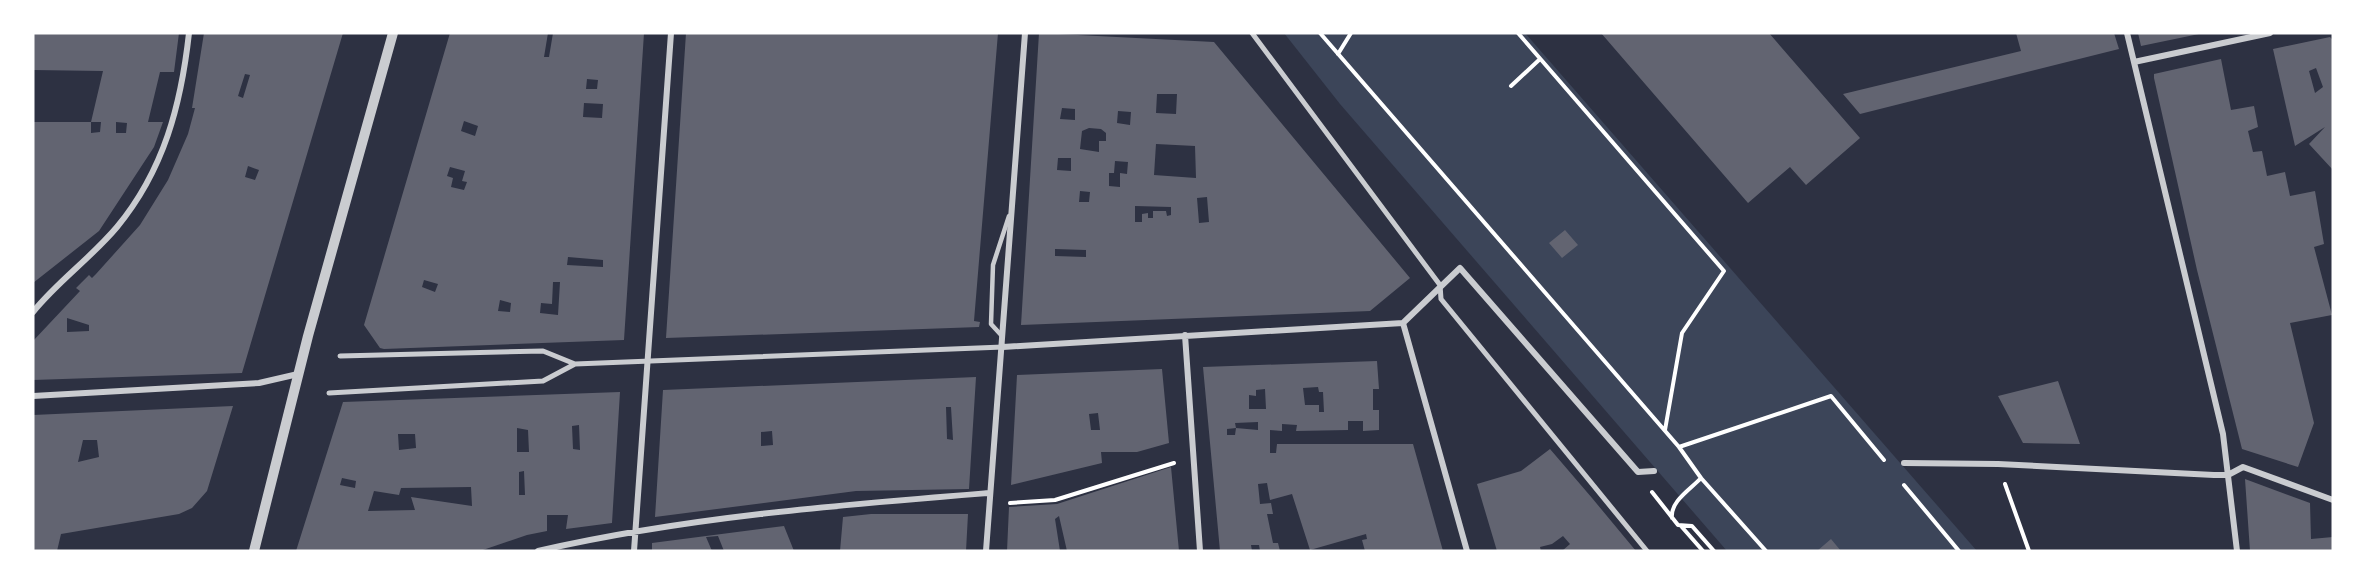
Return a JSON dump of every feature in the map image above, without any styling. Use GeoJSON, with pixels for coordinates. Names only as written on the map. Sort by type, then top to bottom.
{"type":"FeatureCollection","features":[{"type":"Feature","properties":{"kind":"street"},"geometry":{"type":"LineString","coordinates":[[34,309],[116,228],[147,185],[171,131],[180,103],[189,33]]}},
{"type":"Feature","properties":{"kind":"street"},"geometry":{"type":"LineString","coordinates":[[254,551],[298,374],[393,33]]}},
{"type":"Feature","properties":{"kind":"street"},"geometry":{"type":"LineString","coordinates":[[634,551],[650,360],[671,33]]}},
{"type":"Feature","properties":{"kind":"street"},"geometry":{"type":"LineString","coordinates":[[986,551],[989,493],[1004,338],[1010,216],[1025,33]]}},
{"type":"Feature","properties":{"kind":"street"},"geometry":{"type":"LineString","coordinates":[[1252,33],[1440,285],[1441,299],[1647,551]]}},
{"type":"Feature","properties":{"kind":"street"},"geometry":{"type":"LineString","coordinates":[[2127,33],[2223,434],[2237,551]]}},
{"type":"Feature","properties":{"kind":"street"},"geometry":{"type":"LineString","coordinates":[[2134,62],[2270,33]]}},
{"type":"Feature","properties":{"kind":"street"},"geometry":{"type":"LineString","coordinates":[[329,393],[543,381],[575,364],[1003,347],[1403,323],[1460,268],[1638,472],[1654,471]]}},
{"type":"Feature","properties":{"kind":"street"},"geometry":{"type":"LineString","coordinates":[[1403,323],[1467,551]]}},
{"type":"Feature","properties":{"kind":"street"},"geometry":{"type":"LineString","coordinates":[[1185,335],[1200,551]]}},
{"type":"Feature","properties":{"kind":"street"},"geometry":{"type":"LineString","coordinates":[[340,356],[543,351],[575,364]]}},
{"type":"Feature","properties":{"kind":"street"},"geometry":{"type":"LineString","coordinates":[[33,396],[259,383],[298,374]]}},
{"type":"Feature","properties":{"kind":"street"},"geometry":{"type":"LineString","coordinates":[[1904,463],[1998,464],[2228,475],[2243,467],[2333,500]]}},
{"type":"Feature","properties":{"kind":"street"},"geometry":{"type":"LineString","coordinates":[[538,551],[635,532],[835,505],[989,493]]}},
{"type":"Feature","properties":{"kind":"lane"},"geometry":{"type":"LineString","coordinates":[[1004,338],[991,324],[993,265],[1010,216]]}},
{"type":"Feature","properties":{"kind":"path"},"geometry":{"type":"LineString","coordinates":[[1320,33],[1665,430],[1701,478],[1766,551]]}},
{"type":"Feature","properties":{"kind":"path"},"geometry":{"type":"LineString","coordinates":[[1338,54],[1351,33]]}},
{"type":"Feature","properties":{"kind":"path"},"geometry":{"type":"LineString","coordinates":[[1518,33],[1724,271],[1682,333],[1665,430]]}},
{"type":"Feature","properties":{"kind":"path"},"geometry":{"type":"LineString","coordinates":[[1511,86],[1540,59]]}},
{"type":"Feature","properties":{"kind":"path"},"geometry":{"type":"LineString","coordinates":[[1679,447],[1831,396],[1891,469]]}},
{"type":"Feature","properties":{"kind":"path"},"geometry":{"type":"LineString","coordinates":[[989,493],[1009,504],[1055,500],[1192,459]]}},
{"type":"Feature","properties":{"kind":"path"},"geometry":{"type":"LineString","coordinates":[[1998,464],[2029,551]]}},
{"type":"Feature","properties":{"kind":"path"},"geometry":{"type":"LineString","coordinates":[[1638,472],[1674,521],[1703,551]]}},
{"type":"Feature","properties":{"kind":"path"},"geometry":{"type":"LineString","coordinates":[[1674,521],[1672,512],[1676,502],[1701,478]]}},
{"type":"Feature","properties":{"kind":"path"},"geometry":{"type":"LineString","coordinates":[[1899,478],[1959,551]]}},
{"type":"Feature","properties":{"kind":"path"},"geometry":{"type":"LineString","coordinates":[[1681,526],[1692,526],[1714,551]]}},
{"type":"Feature","properties":{"kind":"shaded area"},"geometry":{"type":"Polygon","coordinates":[[[1284,33],[1525,33],[1977,551],[1727,551],[1340,104],[1284,33]]]}},
{"type":"Feature","properties":{"kind":"building"},"geometry":{"type":"Polygon","coordinates":[[[33,33],[179,33],[174,72],[160,72],[148,122],[163,122],[154,147],[99,231],[33,283],[33,122],[91,122],[103,71],[33,70],[33,33]],[[91,122],[91,133],[100,132],[101,122],[91,122]],[[116,122],[116,133],[126,133],[127,123],[116,122]]]}},
{"type":"Feature","properties":{"kind":"building"},"geometry":{"type":"Polygon","coordinates":[[[204,33],[343,33],[242,373],[33,380],[33,341],[80,291],[76,288],[89,275],[92,278],[140,225],[168,180],[188,134],[195,108],[192,108],[204,33]],[[245,74],[238,96],[243,98],[250,75],[245,74]],[[248,166],[245,177],[255,180],[259,170],[248,166]],[[67,318],[67,332],[89,331],[89,325],[67,318]]]}},
{"type":"Feature","properties":{"kind":"building"},"geometry":{"type":"Polygon","coordinates":[[[450,33],[548,33],[544,57],[549,57],[553,33],[644,33],[624,340],[384,349],[380,348],[364,325],[450,33]],[[587,79],[586,89],[597,89],[598,80],[587,79]],[[584,103],[583,117],[602,118],[603,104],[584,103]],[[464,121],[461,131],[475,136],[478,126],[464,121]],[[450,167],[447,176],[453,178],[451,187],[464,190],[467,182],[462,181],[465,171],[450,167]],[[568,257],[567,265],[603,267],[603,260],[568,257]],[[424,280],[422,287],[435,292],[438,284],[424,280]],[[553,282],[552,304],[541,303],[540,313],[558,315],[560,282],[553,282]],[[500,300],[498,311],[510,312],[511,303],[500,300]]]}},
{"type":"Feature","properties":{"kind":"building"},"geometry":{"type":"Polygon","coordinates":[[[686,33],[998,33],[974,321],[980,322],[979,327],[666,338],[686,33]]]}},
{"type":"Feature","properties":{"kind":"building"},"geometry":{"type":"Polygon","coordinates":[[[1039,33],[1214,42],[1410,278],[1370,311],[1021,325],[1039,33]],[[1157,94],[1156,113],[1176,114],[1177,94],[1157,94]],[[1062,108],[1060,119],[1075,120],[1075,109],[1062,108]],[[1118,111],[1117,123],[1130,125],[1131,112],[1118,111]],[[1089,128],[1082,131],[1080,149],[1099,152],[1099,141],[1106,141],[1106,133],[1101,129],[1089,128]],[[1156,144],[1154,175],[1196,178],[1195,146],[1156,144]],[[1058,158],[1057,170],[1071,171],[1071,158],[1058,158]],[[1115,161],[1114,173],[1109,173],[1109,186],[1120,187],[1120,173],[1127,174],[1128,162],[1115,161]],[[1080,191],[1079,202],[1089,202],[1090,192],[1080,191]],[[1207,197],[1197,198],[1199,223],[1209,222],[1207,197]],[[1135,206],[1135,222],[1142,222],[1142,214],[1148,213],[1148,218],[1153,218],[1153,211],[1166,211],[1167,216],[1171,215],[1171,207],[1135,206]],[[1055,249],[1055,256],[1086,257],[1086,250],[1055,249]]]}},
{"type":"Feature","properties":{"kind":"building"},"geometry":{"type":"Polygon","coordinates":[[[1601,33],[1769,33],[1860,138],[1806,185],[1790,167],[1748,203],[1601,33]]]}},
{"type":"Feature","properties":{"kind":"building"},"geometry":{"type":"Polygon","coordinates":[[[2016,33],[2114,33],[2119,49],[1860,114],[1843,94],[2021,51],[2016,33]]]}},
{"type":"Feature","properties":{"kind":"building"},"geometry":{"type":"Polygon","coordinates":[[[2138,33],[2198,33],[2199,34],[2141,46],[2138,33]]]}},
{"type":"Feature","properties":{"kind":"building"},"geometry":{"type":"Polygon","coordinates":[[[2330,37],[2333,40],[2333,170],[2309,144],[2325,127],[2295,146],[2273,49],[2330,37]],[[2316,68],[2309,71],[2315,93],[2323,87],[2316,68]]]}},
{"type":"Feature","properties":{"kind":"building"},"geometry":{"type":"Polygon","coordinates":[[[2221,59],[2231,110],[2254,106],[2258,127],[2248,131],[2253,152],[2262,151],[2267,176],[2285,172],[2290,196],[2315,191],[2324,244],[2314,247],[2332,315],[2290,323],[2314,423],[2298,467],[2242,449],[2197,270],[2154,78],[2154,74],[2221,59]]]}},
{"type":"Feature","properties":{"kind":"building"},"geometry":{"type":"Polygon","coordinates":[[[1565,230],[1578,245],[1562,258],[1549,243],[1565,230]]]}},
{"type":"Feature","properties":{"kind":"building"},"geometry":{"type":"Polygon","coordinates":[[[1377,361],[1379,389],[1373,389],[1373,410],[1379,410],[1379,430],[1363,431],[1363,421],[1348,421],[1348,430],[1296,431],[1297,425],[1282,424],[1282,431],[1270,430],[1270,453],[1276,453],[1277,444],[1413,444],[1443,551],[1365,551],[1362,540],[1367,539],[1366,534],[1310,550],[1292,494],[1270,500],[1267,483],[1258,484],[1260,504],[1271,503],[1273,514],[1267,514],[1273,543],[1278,543],[1280,551],[1260,551],[1259,545],[1251,545],[1252,551],[1220,551],[1203,367],[1377,361]],[[1318,387],[1303,388],[1305,405],[1319,405],[1319,412],[1324,412],[1323,392],[1319,392],[1318,387]],[[1265,389],[1256,390],[1256,396],[1249,395],[1249,409],[1266,409],[1265,389]],[[1258,422],[1235,423],[1236,428],[1258,430],[1258,422]],[[1236,428],[1227,429],[1227,435],[1235,435],[1236,428]]]}},
{"type":"Feature","properties":{"kind":"building"},"geometry":{"type":"Polygon","coordinates":[[[1162,369],[1169,443],[1137,452],[1101,452],[1102,463],[1011,485],[1017,375],[1162,369]],[[1098,413],[1089,414],[1091,430],[1100,430],[1098,413]]]}},
{"type":"Feature","properties":{"kind":"building"},"geometry":{"type":"Polygon","coordinates":[[[976,377],[969,489],[856,491],[655,517],[663,390],[976,377]],[[946,407],[947,439],[953,440],[951,407],[946,407]],[[772,431],[761,432],[761,446],[773,445],[772,431]]]}},
{"type":"Feature","properties":{"kind":"building"},"geometry":{"type":"Polygon","coordinates":[[[2058,381],[2080,444],[2023,443],[1998,396],[2058,381]]]}},
{"type":"Feature","properties":{"kind":"building"},"geometry":{"type":"Polygon","coordinates":[[[620,392],[612,523],[566,529],[568,515],[547,515],[547,531],[527,535],[480,551],[296,551],[343,402],[620,392]],[[579,425],[572,426],[573,449],[580,450],[579,425]],[[517,428],[517,452],[529,452],[528,430],[517,428]],[[398,434],[399,450],[416,448],[415,434],[398,434]],[[524,471],[519,472],[519,495],[525,495],[524,471]],[[342,478],[340,485],[355,488],[356,481],[342,478]],[[471,487],[401,488],[399,495],[374,491],[368,511],[415,510],[411,497],[472,506],[471,487]]]}},
{"type":"Feature","properties":{"kind":"building"},"geometry":{"type":"Polygon","coordinates":[[[233,406],[207,491],[192,508],[179,514],[61,534],[57,551],[33,551],[33,415],[233,406]],[[83,440],[78,462],[99,457],[97,440],[83,440]]]}},
{"type":"Feature","properties":{"kind":"building"},"geometry":{"type":"Polygon","coordinates":[[[1550,449],[1636,551],[1562,551],[1570,544],[1563,536],[1552,544],[1540,547],[1541,551],[1497,551],[1477,484],[1521,471],[1550,449]]]}},
{"type":"Feature","properties":{"kind":"building"},"geometry":{"type":"Polygon","coordinates":[[[1171,467],[1179,551],[1067,551],[1059,516],[1055,519],[1060,551],[1007,551],[1009,507],[1057,504],[1171,467]]]}},
{"type":"Feature","properties":{"kind":"building"},"geometry":{"type":"Polygon","coordinates":[[[2245,479],[2310,503],[2311,539],[2333,537],[2333,551],[2250,551],[2245,479]]]}},
{"type":"Feature","properties":{"kind":"building"},"geometry":{"type":"Polygon","coordinates":[[[871,514],[968,514],[966,551],[840,551],[843,517],[871,514]]]}},
{"type":"Feature","properties":{"kind":"building"},"geometry":{"type":"Polygon","coordinates":[[[784,526],[794,551],[724,551],[718,536],[706,537],[712,551],[652,551],[652,543],[784,526]]]}},
{"type":"Feature","properties":{"kind":"building"},"geometry":{"type":"Polygon","coordinates":[[[1831,539],[1841,551],[1817,551],[1831,539]]]}}]}
